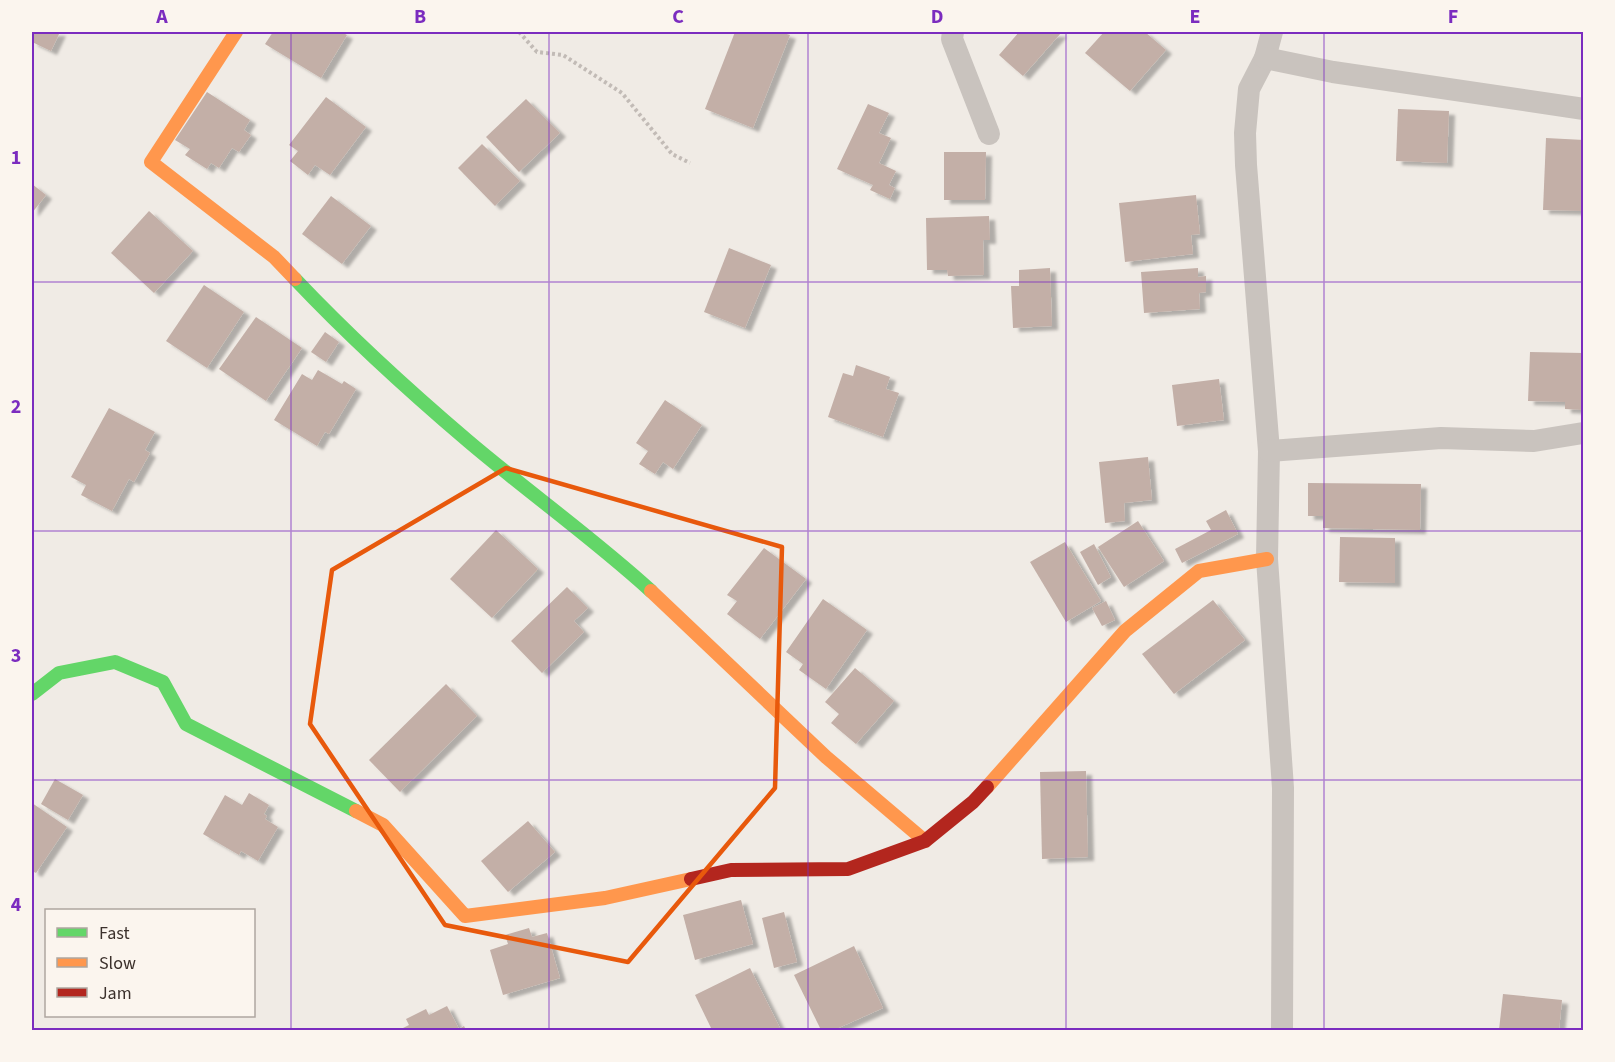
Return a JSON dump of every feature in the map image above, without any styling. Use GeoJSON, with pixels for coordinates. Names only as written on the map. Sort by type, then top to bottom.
{"type":"FeatureCollection","features":[{"type":"Feature","properties":{"kind":"street"},"geometry":{"type":"LineString","coordinates":[[236,32],[151,162],[274,257],[337,324],[468,441],[618,561],[738,672],[825,757],[925,841]]}},
{"type":"Feature","properties":{"kind":"street"},"geometry":{"type":"LineString","coordinates":[[953,32],[952,39],[988,134]]}},
{"type":"Feature","properties":{"kind":"street"},"geometry":{"type":"LineString","coordinates":[[1272,32],[1265,58],[1249,89],[1245,133],[1269,451],[1267,559],[1283,788],[1282,1030]]}},
{"type":"Feature","properties":{"kind":"street"},"geometry":{"type":"LineString","coordinates":[[1265,58],[1333,72],[1584,109]]}},
{"type":"Feature","properties":{"kind":"street"},"geometry":{"type":"LineString","coordinates":[[1269,451],[1442,438],[1534,441],[1583,433]]}},
{"type":"Feature","properties":{"kind":"street"},"geometry":{"type":"LineString","coordinates":[[32,694],[59,673],[114,662],[163,682],[186,724],[383,825],[465,916],[605,898],[731,870],[848,868],[925,841],[973,802],[1125,631],[1199,571],[1267,559]]}},
{"type":"Feature","properties":{"kind":"path"},"geometry":{"type":"LineString","coordinates":[[519,32],[537,52],[563,55],[622,93],[672,154],[690,163]]}},
{"type":"Feature","properties":{"kind":"highlighted area"},"geometry":{"type":"Polygon","coordinates":[[[506,468],[782,547],[775,788],[628,962],[445,925],[310,724],[332,570],[506,468]]]}},
{"type":"Feature","properties":{"kind":"building"},"geometry":{"type":"Polygon","coordinates":[[[32,32],[60,32],[51,51],[32,42],[32,32]]]}},
{"type":"Feature","properties":{"kind":"building"},"geometry":{"type":"Polygon","coordinates":[[[273,32],[341,32],[347,35],[321,78],[265,44],[273,32]]]}},
{"type":"Feature","properties":{"kind":"building"},"geometry":{"type":"Polygon","coordinates":[[[735,32],[780,32],[790,35],[753,128],[705,109],[735,32]]]}},
{"type":"Feature","properties":{"kind":"building"},"geometry":{"type":"Polygon","coordinates":[[[1019,32],[1061,33],[1023,76],[999,55],[1019,32]]]}},
{"type":"Feature","properties":{"kind":"building"},"geometry":{"type":"Polygon","coordinates":[[[1104,32],[1145,32],[1166,50],[1130,91],[1085,53],[1104,32]]]}},
{"type":"Feature","properties":{"kind":"building"},"geometry":{"type":"Polygon","coordinates":[[[207,92],[250,120],[244,130],[251,135],[239,152],[232,148],[219,168],[211,163],[207,169],[185,155],[190,149],[175,140],[207,92]]]}},
{"type":"Feature","properties":{"kind":"building"},"geometry":{"type":"Polygon","coordinates":[[[326,97],[366,127],[330,175],[315,165],[308,175],[290,161],[298,151],[289,145],[326,97]]]}},
{"type":"Feature","properties":{"kind":"building"},"geometry":{"type":"Polygon","coordinates":[[[526,99],[560,133],[519,172],[486,137],[526,99]]]}},
{"type":"Feature","properties":{"kind":"building"},"geometry":{"type":"Polygon","coordinates":[[[868,104],[889,113],[879,133],[891,138],[879,163],[896,171],[889,185],[895,188],[890,199],[870,190],[873,185],[837,169],[868,104]]]}},
{"type":"Feature","properties":{"kind":"building"},"geometry":{"type":"Polygon","coordinates":[[[1398,109],[1449,111],[1447,163],[1396,161],[1398,109]]]}},
{"type":"Feature","properties":{"kind":"building"},"geometry":{"type":"Polygon","coordinates":[[[1546,138],[1584,140],[1584,211],[1543,210],[1546,138]]]}},
{"type":"Feature","properties":{"kind":"building"},"geometry":{"type":"Polygon","coordinates":[[[482,144],[520,181],[495,206],[458,168],[482,144]]]}},
{"type":"Feature","properties":{"kind":"building"},"geometry":{"type":"Polygon","coordinates":[[[944,152],[986,152],[985,200],[944,200],[944,152]]]}},
{"type":"Feature","properties":{"kind":"building"},"geometry":{"type":"Polygon","coordinates":[[[32,184],[46,195],[32,213],[32,184]]]}},
{"type":"Feature","properties":{"kind":"building"},"geometry":{"type":"Polygon","coordinates":[[[1196,195],[1200,234],[1191,235],[1193,254],[1125,262],[1119,203],[1196,195]]]}},
{"type":"Feature","properties":{"kind":"building"},"geometry":{"type":"Polygon","coordinates":[[[331,196],[371,226],[342,264],[302,234],[331,196]]]}},
{"type":"Feature","properties":{"kind":"building"},"geometry":{"type":"Polygon","coordinates":[[[149,211],[193,251],[154,293],[111,253],[149,211]]]}},
{"type":"Feature","properties":{"kind":"building"},"geometry":{"type":"Polygon","coordinates":[[[989,216],[990,240],[983,240],[984,275],[948,276],[947,270],[927,270],[926,218],[989,216]]]}},
{"type":"Feature","properties":{"kind":"building"},"geometry":{"type":"Polygon","coordinates":[[[729,248],[771,265],[745,328],[704,312],[729,248]]]}},
{"type":"Feature","properties":{"kind":"building"},"geometry":{"type":"Polygon","coordinates":[[[1050,268],[1052,326],[1013,328],[1011,286],[1019,286],[1019,270],[1050,268]]]}},
{"type":"Feature","properties":{"kind":"building"},"geometry":{"type":"Polygon","coordinates":[[[1198,268],[1198,277],[1206,276],[1206,292],[1199,293],[1200,309],[1144,313],[1141,272],[1198,268]]]}},
{"type":"Feature","properties":{"kind":"building"},"geometry":{"type":"Polygon","coordinates":[[[204,285],[244,312],[207,368],[166,341],[204,285]]]}},
{"type":"Feature","properties":{"kind":"building"},"geometry":{"type":"Polygon","coordinates":[[[256,317],[302,348],[266,401],[219,369],[256,317]]]}},
{"type":"Feature","properties":{"kind":"building"},"geometry":{"type":"Polygon","coordinates":[[[325,332],[339,342],[326,362],[311,352],[325,332]]]}},
{"type":"Feature","properties":{"kind":"building"},"geometry":{"type":"Polygon","coordinates":[[[1530,352],[1584,353],[1584,410],[1565,409],[1565,402],[1528,401],[1530,352]]]}},
{"type":"Feature","properties":{"kind":"building"},"geometry":{"type":"Polygon","coordinates":[[[856,365],[890,377],[886,389],[899,393],[883,437],[828,417],[843,373],[853,376],[856,365]]]}},
{"type":"Feature","properties":{"kind":"building"},"geometry":{"type":"Polygon","coordinates":[[[318,370],[356,389],[329,434],[325,432],[317,446],[274,420],[302,374],[312,380],[318,370]]]}},
{"type":"Feature","properties":{"kind":"building"},"geometry":{"type":"Polygon","coordinates":[[[1219,379],[1224,420],[1177,426],[1172,385],[1219,379]]]}},
{"type":"Feature","properties":{"kind":"building"},"geometry":{"type":"Polygon","coordinates":[[[665,400],[702,425],[673,469],[663,462],[655,474],[639,464],[648,451],[636,443],[665,400]]]}},
{"type":"Feature","properties":{"kind":"building"},"geometry":{"type":"Polygon","coordinates":[[[109,408],[155,432],[145,450],[150,453],[134,482],[129,479],[112,511],[81,495],[86,485],[71,477],[109,408]]]}},
{"type":"Feature","properties":{"kind":"building"},"geometry":{"type":"Polygon","coordinates":[[[1148,457],[1152,500],[1124,503],[1125,521],[1105,523],[1099,462],[1148,457]]]}},
{"type":"Feature","properties":{"kind":"building"},"geometry":{"type":"Polygon","coordinates":[[[1308,483],[1421,484],[1420,530],[1323,528],[1323,516],[1308,516],[1308,483]]]}},
{"type":"Feature","properties":{"kind":"building"},"geometry":{"type":"Polygon","coordinates":[[[1226,510],[1238,534],[1182,563],[1175,549],[1211,530],[1206,521],[1226,510]]]}},
{"type":"Feature","properties":{"kind":"building"},"geometry":{"type":"Polygon","coordinates":[[[1138,521],[1164,561],[1124,587],[1098,547],[1138,521]]]}},
{"type":"Feature","properties":{"kind":"building"},"geometry":{"type":"Polygon","coordinates":[[[496,530],[538,569],[492,618],[450,579],[496,530]]]}},
{"type":"Feature","properties":{"kind":"building"},"geometry":{"type":"Polygon","coordinates":[[[1340,537],[1395,538],[1395,583],[1339,582],[1340,537]]]}},
{"type":"Feature","properties":{"kind":"building"},"geometry":{"type":"Polygon","coordinates":[[[1065,542],[1101,601],[1066,622],[1030,562],[1065,542]]]}},
{"type":"Feature","properties":{"kind":"building"},"geometry":{"type":"Polygon","coordinates":[[[1094,544],[1111,577],[1098,585],[1080,552],[1094,544]]]}},
{"type":"Feature","properties":{"kind":"building"},"geometry":{"type":"Polygon","coordinates":[[[764,548],[806,579],[760,639],[727,614],[737,601],[727,595],[764,548]]]}},
{"type":"Feature","properties":{"kind":"building"},"geometry":{"type":"Polygon","coordinates":[[[567,587],[588,608],[574,621],[584,632],[542,673],[511,641],[567,587]]]}},
{"type":"Feature","properties":{"kind":"building"},"geometry":{"type":"Polygon","coordinates":[[[823,599],[867,630],[826,689],[799,670],[803,664],[786,652],[823,599]]]}},
{"type":"Feature","properties":{"kind":"building"},"geometry":{"type":"Polygon","coordinates":[[[1213,600],[1245,640],[1174,694],[1142,654],[1213,600]]]}},
{"type":"Feature","properties":{"kind":"building"},"geometry":{"type":"Polygon","coordinates":[[[1106,601],[1115,620],[1102,626],[1092,608],[1106,601]]]}},
{"type":"Feature","properties":{"kind":"building"},"geometry":{"type":"Polygon","coordinates":[[[855,668],[894,701],[856,744],[831,723],[839,714],[825,702],[855,668]]]}},
{"type":"Feature","properties":{"kind":"building"},"geometry":{"type":"Polygon","coordinates":[[[446,684],[477,716],[400,792],[369,760],[446,684]]]}},
{"type":"Feature","properties":{"kind":"building"},"geometry":{"type":"Polygon","coordinates":[[[1086,771],[1088,857],[1042,859],[1040,772],[1086,771]]]}},
{"type":"Feature","properties":{"kind":"building"},"geometry":{"type":"Polygon","coordinates":[[[55,779],[83,795],[68,820],[41,804],[55,779]]]}},
{"type":"Feature","properties":{"kind":"building"},"geometry":{"type":"Polygon","coordinates":[[[249,793],[269,805],[264,814],[267,816],[265,819],[278,827],[258,861],[241,851],[239,855],[203,834],[225,795],[242,805],[249,793]]]}},
{"type":"Feature","properties":{"kind":"building"},"geometry":{"type":"Polygon","coordinates":[[[32,803],[67,827],[36,873],[32,871],[32,803]]]}},
{"type":"Feature","properties":{"kind":"building"},"geometry":{"type":"Polygon","coordinates":[[[528,821],[555,852],[508,892],[481,861],[528,821]]]}},
{"type":"Feature","properties":{"kind":"building"},"geometry":{"type":"Polygon","coordinates":[[[741,900],[753,944],[695,960],[683,915],[741,900]]]}},
{"type":"Feature","properties":{"kind":"building"},"geometry":{"type":"Polygon","coordinates":[[[784,912],[797,962],[774,968],[762,918],[784,912]]]}},
{"type":"Feature","properties":{"kind":"building"},"geometry":{"type":"Polygon","coordinates":[[[529,928],[532,937],[547,933],[560,978],[503,995],[490,950],[508,944],[505,935],[529,928]]]}},
{"type":"Feature","properties":{"kind":"building"},"geometry":{"type":"Polygon","coordinates":[[[854,946],[883,1008],[834,1030],[821,1030],[794,975],[854,946]]]}},
{"type":"Feature","properties":{"kind":"building"},"geometry":{"type":"Polygon","coordinates":[[[750,968],[781,1030],[712,1030],[695,995],[750,968]]]}},
{"type":"Feature","properties":{"kind":"building"},"geometry":{"type":"Polygon","coordinates":[[[1503,994],[1562,1000],[1559,1030],[1499,1030],[1503,994]]]}},
{"type":"Feature","properties":{"kind":"building"},"geometry":{"type":"Polygon","coordinates":[[[447,1006],[459,1029],[464,1026],[466,1030],[401,1029],[409,1025],[406,1019],[426,1009],[429,1015],[447,1006]]]}},
{"type":"Feature","properties":{"kind":"traffic: fast"},"geometry":{"type":"LineString","coordinates":[[295,279],[423,402],[651,591]]}},
{"type":"Feature","properties":{"kind":"traffic: fast"},"geometry":{"type":"LineString","coordinates":[[32,694],[59,673],[115,662],[163,682],[186,724],[356,811]]}},
{"type":"Feature","properties":{"kind":"traffic: slow"},"geometry":{"type":"LineString","coordinates":[[236,32],[151,162],[274,257],[295,279]]}},
{"type":"Feature","properties":{"kind":"traffic: slow"},"geometry":{"type":"LineString","coordinates":[[987,787],[1125,631],[1199,571],[1267,559]]}},
{"type":"Feature","properties":{"kind":"traffic: slow"},"geometry":{"type":"LineString","coordinates":[[651,591],[826,757],[925,841]]}},
{"type":"Feature","properties":{"kind":"traffic: slow"},"geometry":{"type":"LineString","coordinates":[[356,811],[383,825],[465,916],[605,898],[691,879]]}},
{"type":"Feature","properties":{"kind":"traffic: jam"},"geometry":{"type":"LineString","coordinates":[[691,879],[731,870],[848,869],[925,841],[973,802],[987,787]]}}]}
